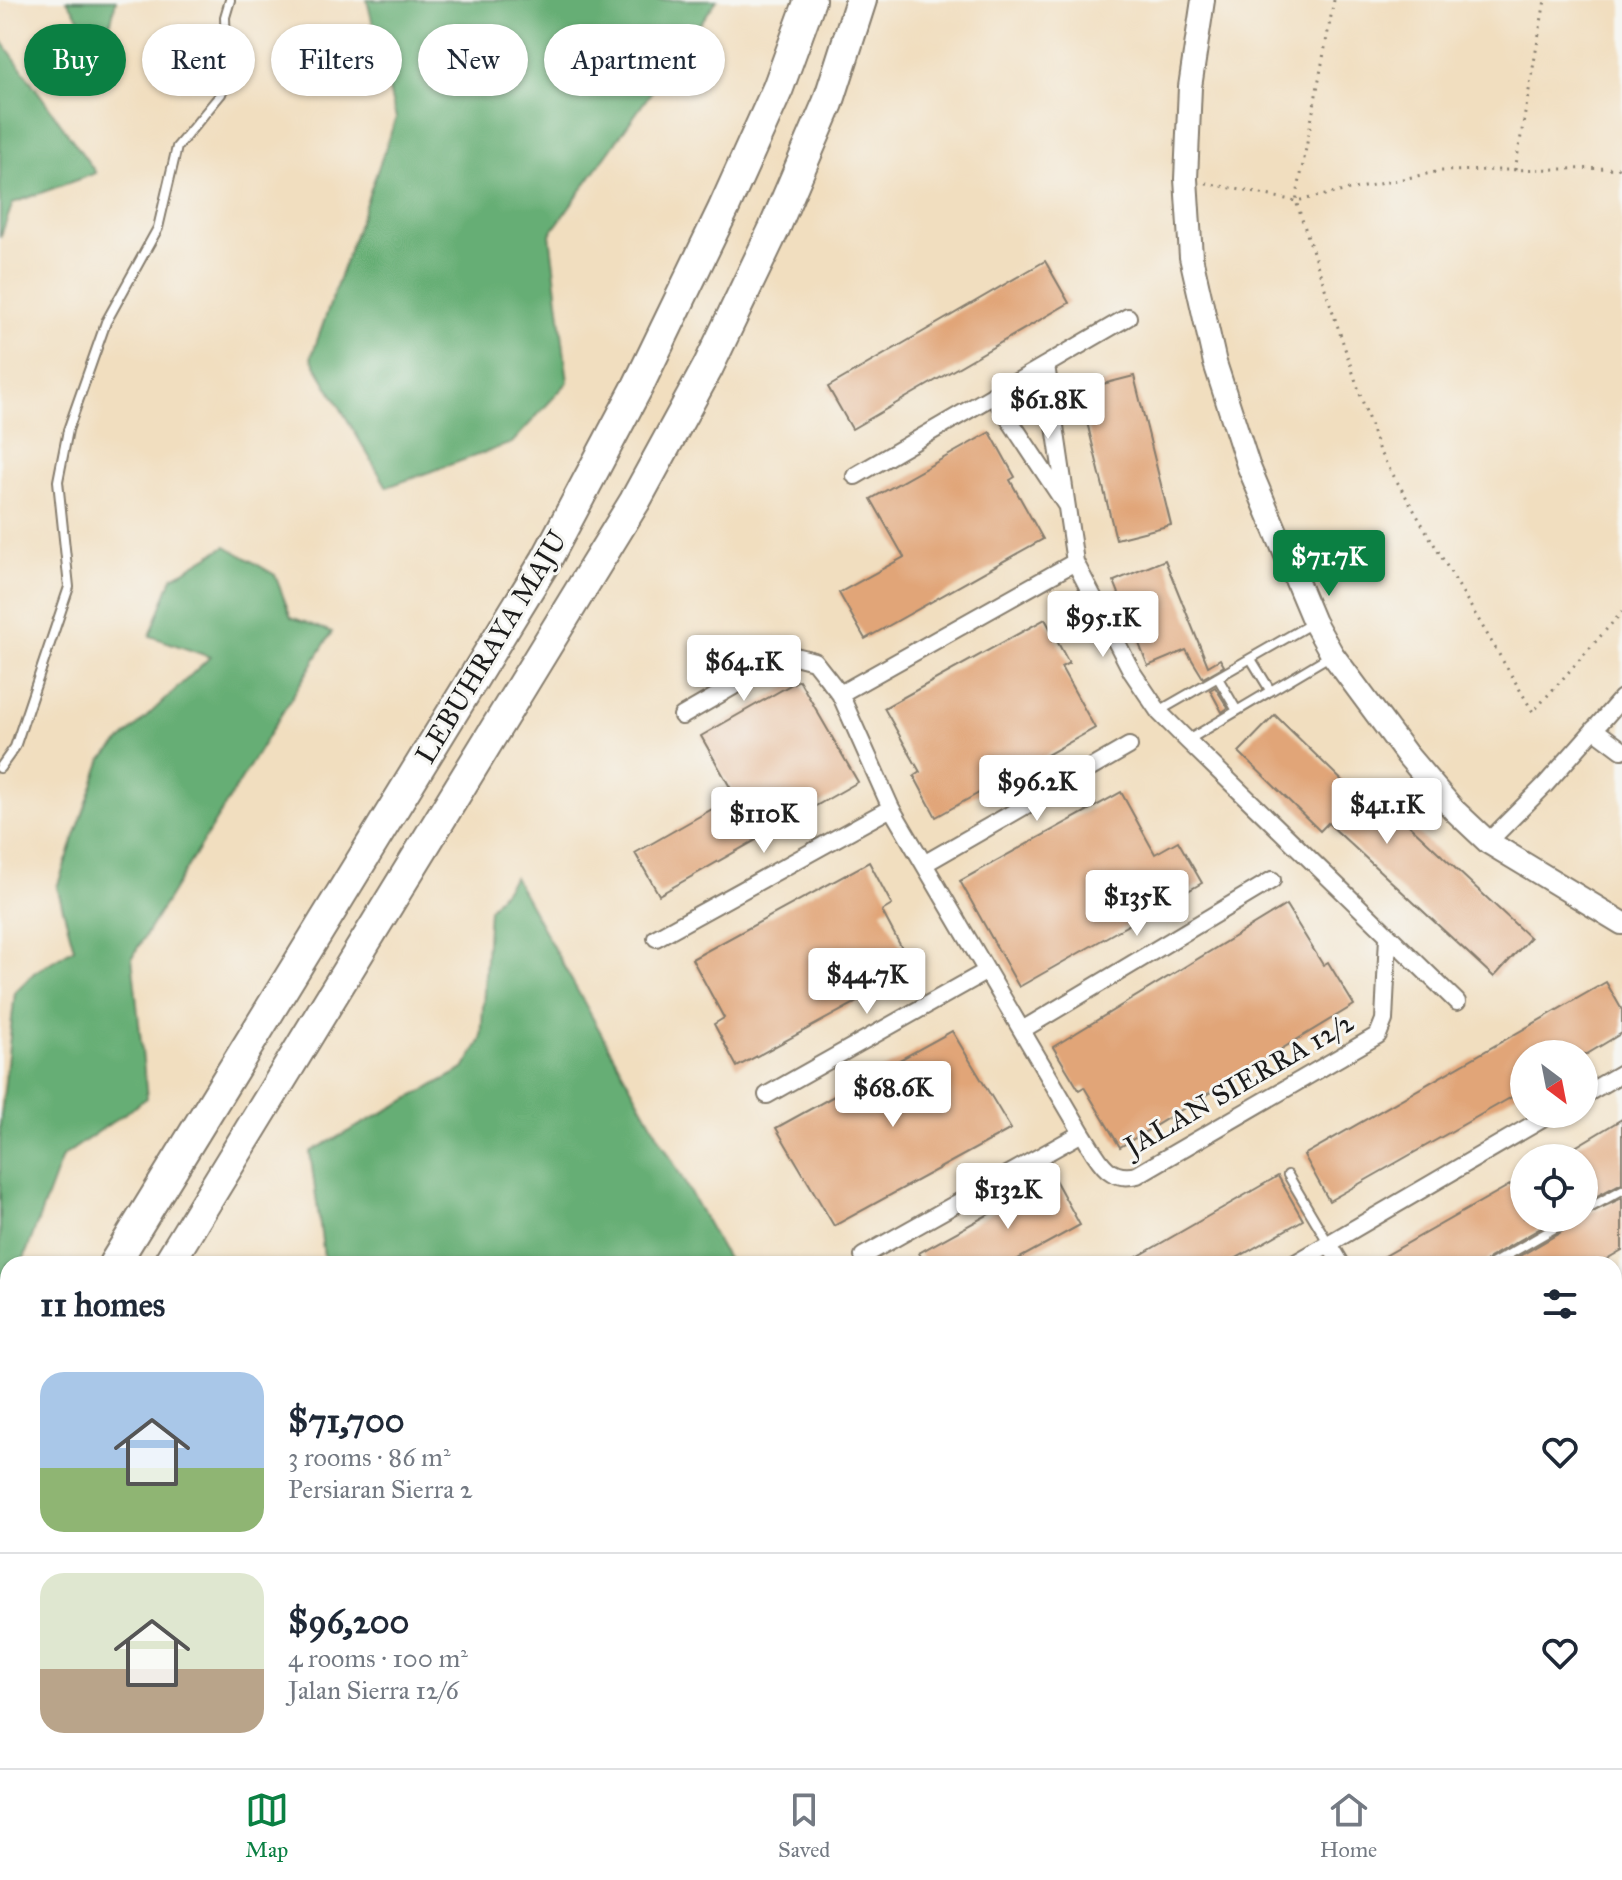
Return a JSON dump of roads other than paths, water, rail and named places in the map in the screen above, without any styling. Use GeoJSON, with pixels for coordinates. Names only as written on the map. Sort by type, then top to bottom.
{"type":"FeatureCollection","features":[{"type":"Feature","properties":{"kind":"highway","name":"LEBUHRAYA MAJU"},"geometry":{"type":"LineString","coordinates":[[119,1256],[546,560],[632,399],[723,210],[778,88],[810,0]]}},
{"type":"Feature","properties":{"kind":"highway","name":"LEBUHRAYA MAJU"},"geometry":{"type":"LineString","coordinates":[[173,1256],[664,448],[708,367],[774,229],[828,103],[861,0]]}},
{"type":"Feature","properties":{"kind":"street"},"geometry":{"type":"LineString","coordinates":[[1203,0],[1190,87],[1186,179],[1191,257],[1215,363],[1248,465],[1314,622],[1332,654],[1407,755],[1488,842],[1622,923]]}},
{"type":"Feature","properties":{"kind":"street"},"geometry":{"type":"LineString","coordinates":[[855,476],[1128,317]]}},
{"type":"Feature","properties":{"kind":"street"},"geometry":{"type":"LineString","coordinates":[[1046,365],[1075,562],[1132,672],[1159,712],[1457,1002]]}},
{"type":"Feature","properties":{"kind":"street"},"geometry":{"type":"LineString","coordinates":[[993,395],[1069,509]]}},
{"type":"Feature","properties":{"kind":"street"},"geometry":{"type":"LineString","coordinates":[[840,694],[1075,562]]}},
{"type":"Feature","properties":{"kind":"street"},"geometry":{"type":"LineString","coordinates":[[682,716],[782,658],[795,656],[814,661],[840,694],[891,808],[1082,1133],[863,1256]]}},
{"type":"Feature","properties":{"kind":"street"},"geometry":{"type":"LineString","coordinates":[[1488,842],[1545,785],[1622,698]]}},
{"type":"Feature","properties":{"kind":"street"},"geometry":{"type":"LineString","coordinates":[[1594,729],[1622,750]]}},
{"type":"Feature","properties":{"kind":"street"},"geometry":{"type":"LineString","coordinates":[[924,864],[1129,746]]}},
{"type":"Feature","properties":{"kind":"street"},"geometry":{"type":"LineString","coordinates":[[656,938],[891,808]]}},
{"type":"Feature","properties":{"kind":"street"},"geometry":{"type":"LineString","coordinates":[[1022,1030],[1272,880]]}},
{"type":"Feature","properties":{"kind":"street","name":"JALAN SIERRA 12/2"},"geometry":{"type":"LineString","coordinates":[[1082,1133],[1109,1175],[1122,1179],[1137,1175],[1378,1035],[1384,1020],[1388,937]]}},
{"type":"Feature","properties":{"kind":"street"},"geometry":{"type":"LineString","coordinates":[[767,1095],[987,971]]}},
{"type":"Feature","properties":{"kind":"street"},"geometry":{"type":"LineString","coordinates":[[1598,1087],[1622,1073]]}},
{"type":"Feature","properties":{"kind":"street"},"geometry":{"type":"LineString","coordinates":[[1308,1256],[1527,1128]]}},
{"type":"Feature","properties":{"kind":"street"},"geometry":{"type":"LineString","coordinates":[[1329,1244],[1336,1256]]}},
{"type":"Feature","properties":{"kind":"lane"},"geometry":{"type":"LineString","coordinates":[[0,768],[15,747],[69,587],[58,481],[68,430],[106,322],[158,228],[177,147],[221,94],[227,77],[225,17],[230,0]]}},
{"type":"Feature","properties":{"kind":"lane"},"geometry":{"type":"LineString","coordinates":[[1159,712],[1314,622]]}},
{"type":"Feature","properties":{"kind":"lane"},"geometry":{"type":"LineString","coordinates":[[1187,740],[1332,654]]}},
{"type":"Feature","properties":{"kind":"lane"},"geometry":{"type":"LineString","coordinates":[[1251,659],[1270,690]]}},
{"type":"Feature","properties":{"kind":"lane"},"geometry":{"type":"LineString","coordinates":[[1218,678],[1236,709]]}},
{"type":"Feature","properties":{"kind":"lane"},"geometry":{"type":"LineString","coordinates":[[1288,1175],[1329,1244]]}},
{"type":"Feature","properties":{"kind":"lane"},"geometry":{"type":"LineString","coordinates":[[1598,1203],[1622,1190]]}},
{"type":"Feature","properties":{"kind":"lane"},"geometry":{"type":"LineString","coordinates":[[1506,1256],[1548,1232]]}}]}
